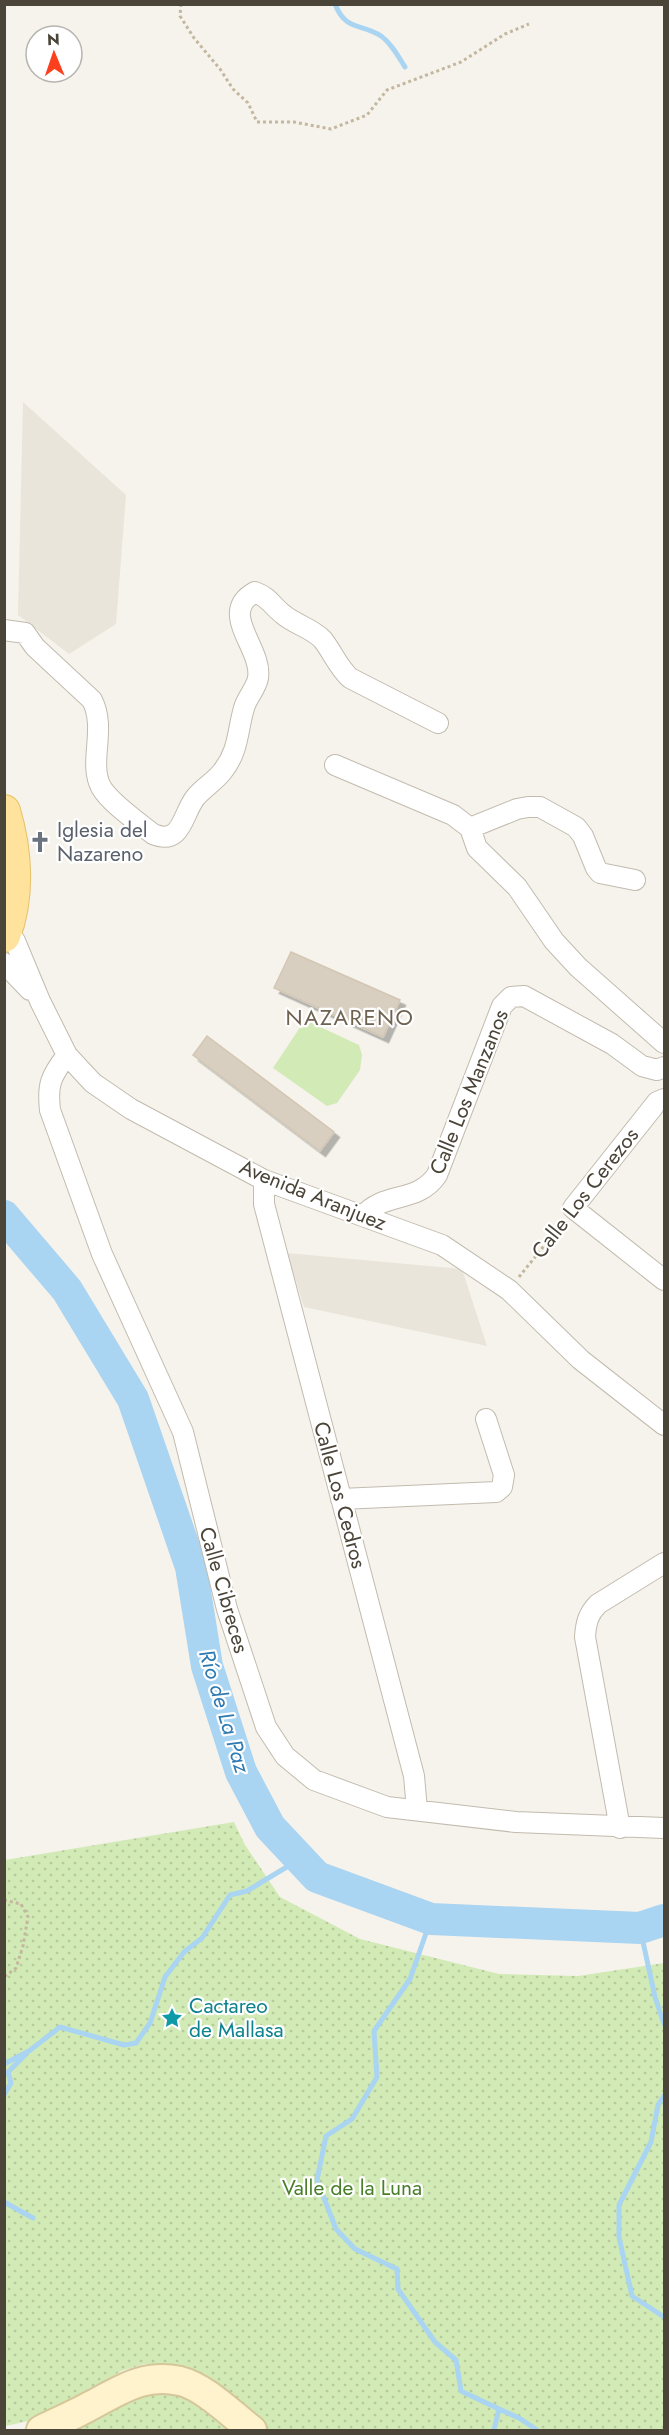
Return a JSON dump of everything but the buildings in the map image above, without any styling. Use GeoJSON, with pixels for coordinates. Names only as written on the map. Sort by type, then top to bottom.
{"type":"FeatureCollection","features":[{"type":"Feature","properties":{"kind":"main road"},"geometry":{"type":"LineString","coordinates":[[4,811],[13,840],[14,879],[11,915],[5,928]]}},
{"type":"Feature","properties":{"kind":"main road"},"geometry":{"type":"LineString","coordinates":[[41,2430],[122,2388],[150,2379],[182,2381],[208,2396],[252,2430]]}},
{"type":"Feature","properties":{"kind":"street"},"geometry":{"type":"LineString","coordinates":[[4,630],[25,633],[35,647],[92,700],[97,710],[99,723],[97,764],[101,787],[108,796],[153,834],[162,838],[171,836],[178,830],[195,797],[221,773],[231,759],[240,734],[244,708],[258,680],[258,666],[241,623],[239,609],[245,598],[255,592],[265,596],[294,623],[311,630],[323,640],[340,668],[350,678],[438,723]]}},
{"type":"Feature","properties":{"kind":"street"},"geometry":{"type":"LineString","coordinates":[[335,765],[453,815],[470,828],[477,848],[517,886],[554,941],[578,967],[664,1043]]}},
{"type":"Feature","properties":{"kind":"street"},"geometry":{"type":"LineString","coordinates":[[470,828],[517,809],[540,807],[576,827],[583,836],[600,873],[635,880]]}},
{"type":"Feature","properties":{"kind":"street","name":"Avenida Aranjuez"},"geometry":{"type":"LineString","coordinates":[[5,928],[15,941],[40,1001],[67,1056],[93,1083],[131,1109],[264,1180],[442,1245],[509,1290],[581,1360],[664,1425]]}},
{"type":"Feature","properties":{"kind":"street"},"geometry":{"type":"LineString","coordinates":[[4,963],[40,1001]]}},
{"type":"Feature","properties":{"kind":"street","name":"Calle Los Manzanos"},"geometry":{"type":"LineString","coordinates":[[363,1216],[378,1203],[417,1193],[429,1185],[436,1175],[502,1006],[511,997],[524,996],[612,1044],[642,1066],[657,1070],[664,1067]]}},
{"type":"Feature","properties":{"kind":"street","name":"Calle Cibreces"},"geometry":{"type":"LineString","coordinates":[[67,1056],[53,1073],[48,1090],[50,1110],[102,1254],[183,1432],[227,1609],[266,1727],[285,1756],[314,1780],[387,1807],[516,1822],[664,1828]]}},
{"type":"Feature","properties":{"kind":"street","name":"Calle Los Cerezos"},"geometry":{"type":"LineString","coordinates":[[573,1208],[657,1102],[664,1099]]}},
{"type":"Feature","properties":{"kind":"street","name":"Calle Los Cedros"},"geometry":{"type":"LineString","coordinates":[[264,1180],[264,1204],[414,1776],[417,1810]]}},
{"type":"Feature","properties":{"kind":"street"},"geometry":{"type":"LineString","coordinates":[[573,1208],[664,1280]]}},
{"type":"Feature","properties":{"kind":"street"},"geometry":{"type":"LineString","coordinates":[[340,1499],[496,1492],[502,1486],[504,1475],[486,1419]]}},
{"type":"Feature","properties":{"kind":"street"},"geometry":{"type":"LineString","coordinates":[[620,1828],[585,1637],[586,1622],[590,1611],[598,1604],[664,1563]]}},
{"type":"Feature","properties":{"kind":"path"},"geometry":{"type":"LineString","coordinates":[[181,4],[180,16],[194,38],[220,69],[233,89],[248,103],[257,122],[294,122],[331,129],[367,116],[387,90],[461,62],[505,34],[529,24]]}},
{"type":"Feature","properties":{"kind":"path","name":"Calle Los Cerezos"},"geometry":{"type":"LineString","coordinates":[[509,1290],[573,1208]]}},
{"type":"Feature","properties":{"kind":"path"},"geometry":{"type":"LineString","coordinates":[[4,1900],[21,1904],[28,1917],[16,1968],[4,1977]]}},
{"type":"Feature","properties":{"kind":"shaded area"},"geometry":{"type":"Polygon","coordinates":[[[23,402],[126,495],[116,624],[69,654],[18,615],[23,402]]]}},
{"type":"Feature","properties":{"kind":"shaded area"},"geometry":{"type":"Polygon","coordinates":[[[287,1253],[462,1269],[487,1346],[304,1307],[287,1253]]]}},
{"type":"Feature","properties":{"kind":"green space"},"geometry":{"type":"Polygon","coordinates":[[[305,1020],[359,1045],[362,1055],[360,1070],[337,1103],[327,1106],[273,1068],[305,1020]]]}},
{"type":"Feature","properties":{"kind":"green space","name":"Valle de la Luna"},"geometry":{"type":"Polygon","coordinates":[[[234,1822],[245,1845],[280,1897],[360,1939],[499,1974],[578,1976],[664,1963],[664,2430],[268,2430],[173,2366],[144,2364],[121,2371],[48,2417],[5,2426],[5,1860],[234,1822]]]}},
{"type":"Feature","properties":{"kind":"green space"},"geometry":{"type":"Polygon","coordinates":[[[137,2390],[194,2396],[235,2430],[61,2430],[137,2390]]]}},
{"type":"Feature","properties":{"kind":"waterway"},"geometry":{"type":"LineString","coordinates":[[335,4],[339,13],[349,23],[374,32],[385,39],[405,67]]}},
{"type":"Feature","properties":{"kind":"waterway","name":"Río de La Paz"},"geometry":{"type":"LineString","coordinates":[[4,1216],[67,1290],[133,1399],[191,1567],[207,1666],[241,1772],[270,1827],[317,1877],[431,1919],[640,1928],[664,1920]]}},
{"type":"Feature","properties":{"kind":"waterway"},"geometry":{"type":"LineString","coordinates":[[4,2064],[29,2051],[60,2027],[124,2045],[136,2043],[150,2023],[165,1977],[184,1952],[202,1938],[230,1895],[247,1891],[300,1859]]}},
{"type":"Feature","properties":{"kind":"waterway"},"geometry":{"type":"LineString","coordinates":[[431,1919],[410,1979],[374,2031],[377,2077],[352,2119],[326,2136],[317,2180],[336,2229],[355,2249],[397,2269],[398,2289],[435,2342],[456,2360],[461,2391],[499,2409],[494,2430]]}},
{"type":"Feature","properties":{"kind":"waterway"},"geometry":{"type":"LineString","coordinates":[[640,1928],[655,1997],[664,2024]]}},
{"type":"Feature","properties":{"kind":"waterway"},"geometry":{"type":"LineString","coordinates":[[4,2095],[11,2083],[8,2072],[25,2055]]}},
{"type":"Feature","properties":{"kind":"waterway"},"geometry":{"type":"LineString","coordinates":[[664,2096],[658,2105],[651,2142],[619,2205],[619,2237],[632,2296],[664,2317]]}},
{"type":"Feature","properties":{"kind":"waterway"},"geometry":{"type":"LineString","coordinates":[[4,2202],[33,2218]]}},
{"type":"Feature","properties":{"kind":"waterway"},"geometry":{"type":"LineString","coordinates":[[499,2409],[537,2430]]}},
{"type":"Feature","properties":{"kind":"place","name":"Iglesia del Nazareno"},"geometry":{"type":"Point","coordinates":[40,842]}},
{"type":"Feature","properties":{"kind":"place","name":"Cactareo de Mallasa"},"geometry":{"type":"Point","coordinates":[172,2018]}},
{"type":"Feature","properties":{"kind":"district","name":"NAZARENO"},"geometry":{"type":"Point","coordinates":[350,1017]}}]}
